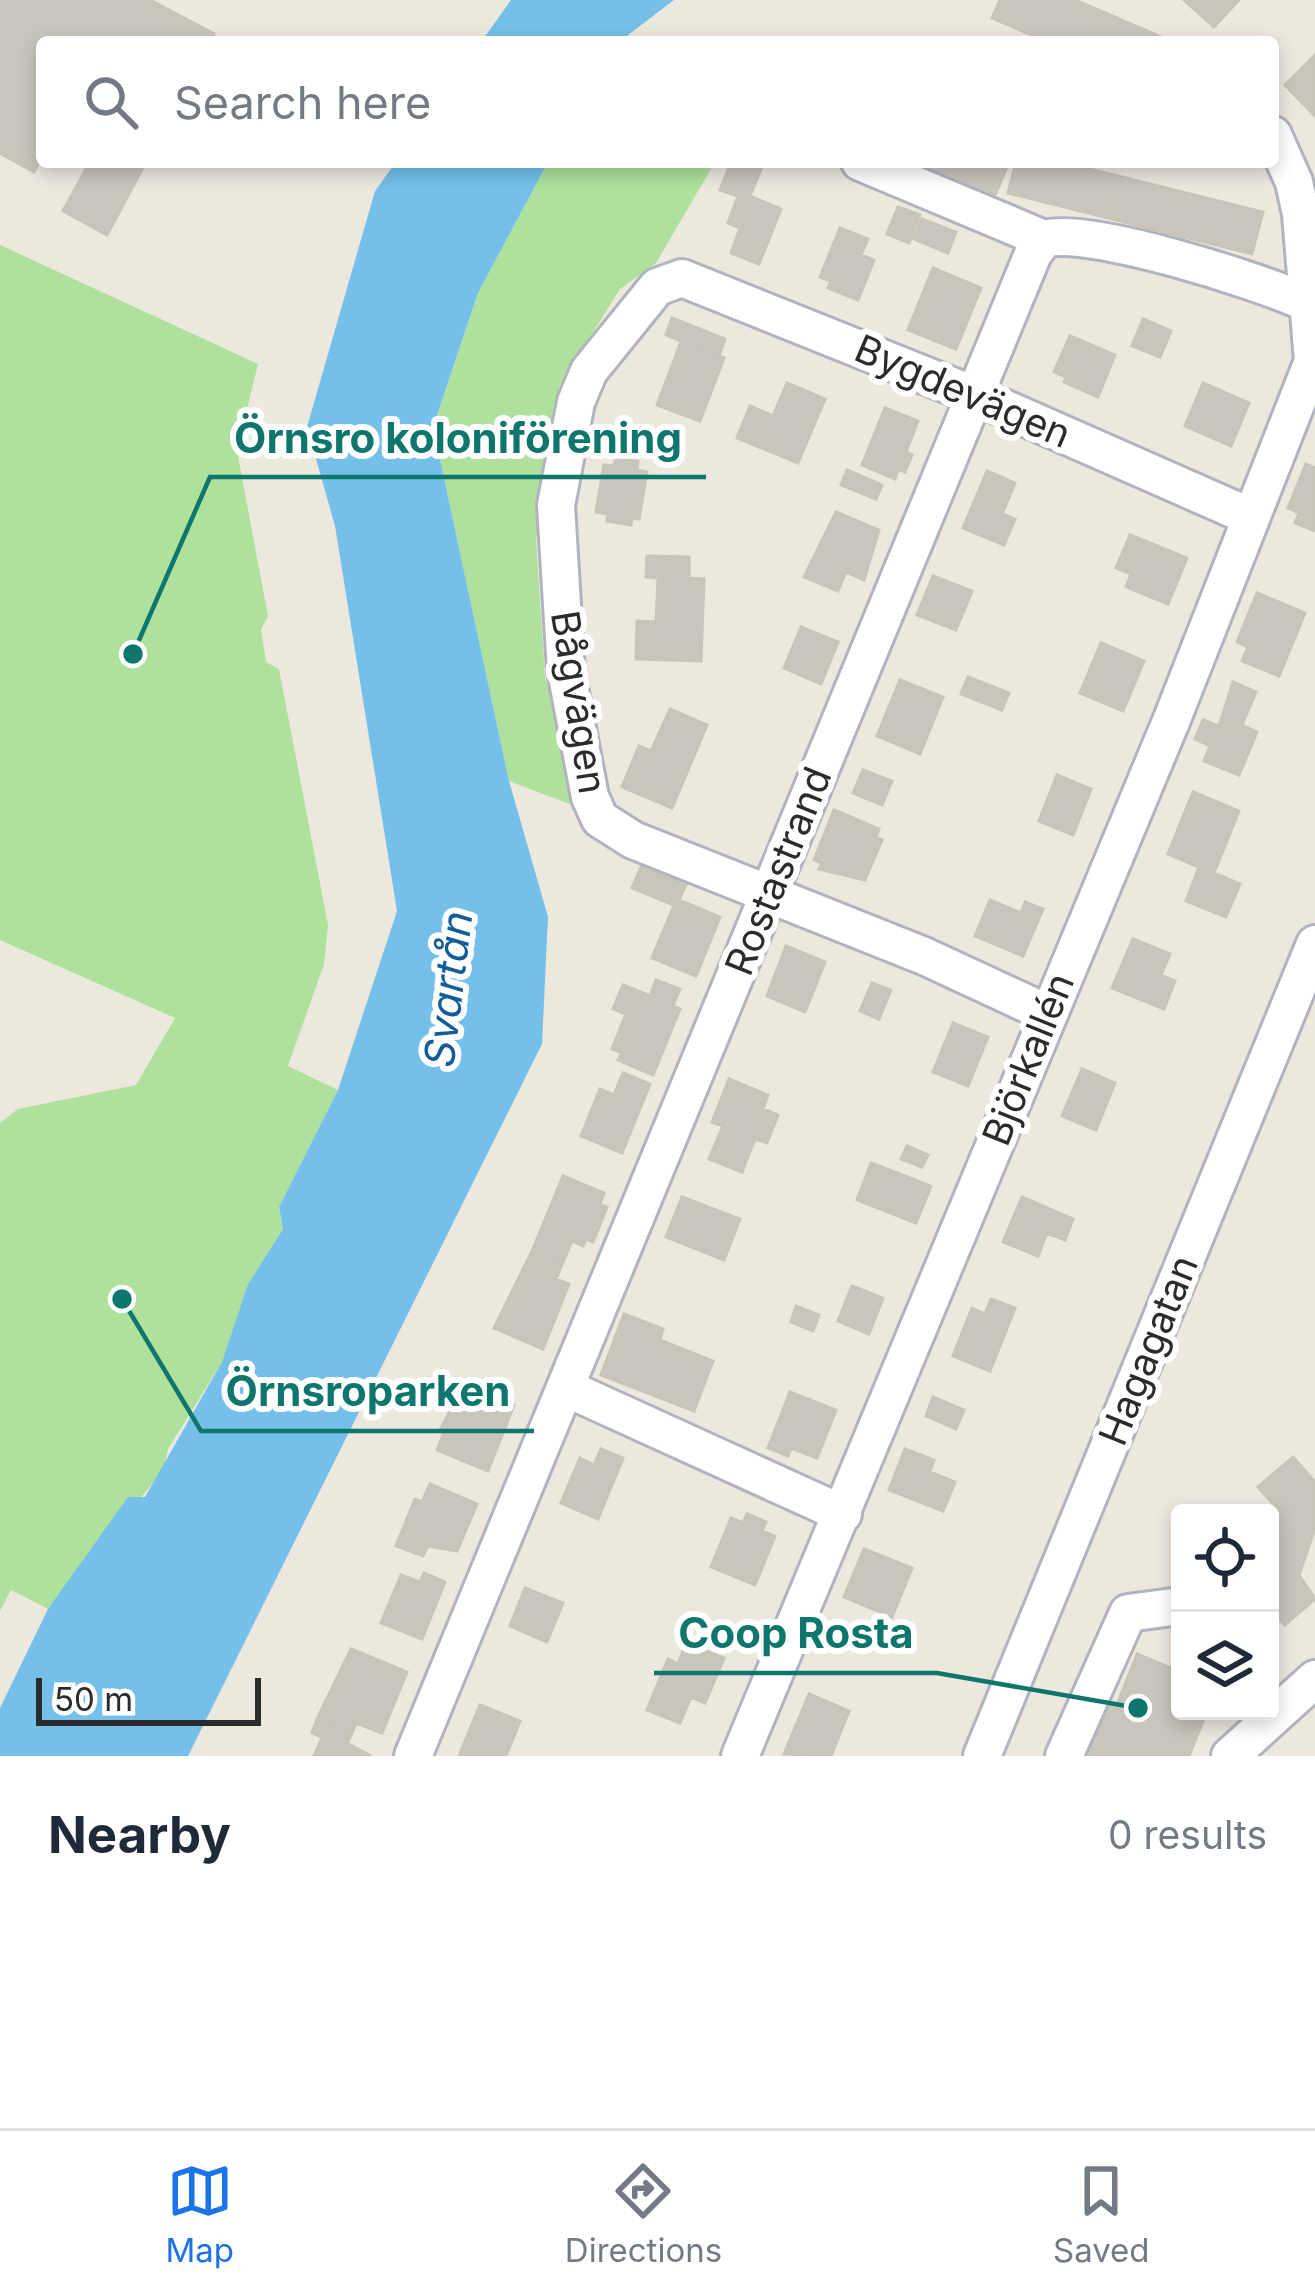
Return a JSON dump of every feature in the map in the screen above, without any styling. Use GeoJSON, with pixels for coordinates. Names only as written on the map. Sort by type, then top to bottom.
{"type":"FeatureCollection","features":[{"type":"Feature","properties":{"kind":"street","name":"Björkallén"},"geometry":{"type":"LineString","coordinates":[[740,1756],[1314,361],[1305,302],[1301,214],[1279,156]]}},
{"type":"Feature","properties":{"kind":"street"},"geometry":{"type":"LineString","coordinates":[[874,168],[1044,239],[1082,239],[1198,266],[1305,302]]}},
{"type":"Feature","properties":{"kind":"street","name":"Rostastrand"},"geometry":{"type":"LineString","coordinates":[[412,1756],[974,394],[1044,239]]}},
{"type":"Feature","properties":{"kind":"street","name":"Bygdevägen"},"geometry":{"type":"LineString","coordinates":[[671,279],[682,278],[974,394],[1251,517]]}},
{"type":"Feature","properties":{"kind":"street","name":"Bågvägen"},"geometry":{"type":"LineString","coordinates":[[671,279],[620,327],[589,371],[576,402],[556,505],[566,671],[590,797],[600,818],[634,840],[1047,1013]]}},
{"type":"Feature","properties":{"kind":"street","name":"Hagagatan"},"geometry":{"type":"LineString","coordinates":[[982,1756],[1315,944]]}},
{"type":"Feature","properties":{"kind":"street"},"geometry":{"type":"LineString","coordinates":[[566,1388],[843,1514]]}},
{"type":"Feature","properties":{"kind":"street"},"geometry":{"type":"LineString","coordinates":[[1064,1756],[1128,1613],[1171,1607]]}},
{"type":"Feature","properties":{"kind":"street"},"geometry":{"type":"LineString","coordinates":[[1230,1756],[1315,1679]]}},
{"type":"Feature","properties":{"kind":"green space"},"geometry":{"type":"Polygon","coordinates":[[[545,168],[711,168],[656,263],[620,289],[559,387],[536,539],[545,678],[583,809],[509,781],[433,427],[478,293],[545,168]]]}},
{"type":"Feature","properties":{"kind":"green space"},"geometry":{"type":"Polygon","coordinates":[[[0,245],[258,364],[237,451],[268,616],[261,630],[266,662],[279,669],[328,925],[324,964],[288,1066],[338,1090],[279,1207],[283,1229],[248,1284],[222,1362],[168,1449],[163,1471],[48,1609],[11,1590],[0,1611],[0,1123],[18,1109],[136,1085],[175,1018],[0,940],[0,245]]]}},
{"type":"Feature","properties":{"kind":"water"},"geometry":{"type":"Polygon","coordinates":[[[511,0],[674,0],[627,36],[485,36],[511,0]]]}},
{"type":"Feature","properties":{"kind":"water","name":"Svartån"},"geometry":{"type":"Polygon","coordinates":[[[392,168],[545,168],[478,293],[433,427],[509,781],[548,917],[542,1044],[188,1756],[0,1756],[0,1708],[48,1609],[128,1497],[145,1497],[222,1362],[248,1284],[283,1229],[279,1207],[338,1090],[397,911],[335,526],[307,427],[375,191],[392,168]]]}},
{"type":"Feature","properties":{"kind":"building"},"geometry":{"type":"Polygon","coordinates":[[[0,0],[150,0],[214,34],[36,36],[36,168],[34,172],[0,153],[0,0]]]}},
{"type":"Feature","properties":{"kind":"building"},"geometry":{"type":"Polygon","coordinates":[[[1000,0],[1075,0],[1159,36],[1034,36],[992,18],[1000,0]]]}},
{"type":"Feature","properties":{"kind":"building"},"geometry":{"type":"Polygon","coordinates":[[[1184,0],[1239,0],[1214,27],[1184,0]]]}},
{"type":"Feature","properties":{"kind":"building"},"geometry":{"type":"Polygon","coordinates":[[[1315,55],[1315,116],[1285,85],[1315,55]]]}},
{"type":"Feature","properties":{"kind":"building"},"geometry":{"type":"Polygon","coordinates":[[[87,168],[143,168],[107,235],[63,211],[87,168]]]}},
{"type":"Feature","properties":{"kind":"building"},"geometry":{"type":"Polygon","coordinates":[[[729,168],[762,168],[750,196],[781,209],[759,264],[731,253],[740,228],[728,223],[738,196],[720,190],[729,168]]]}},
{"type":"Feature","properties":{"kind":"building"},"geometry":{"type":"Polygon","coordinates":[[[913,168],[1006,168],[992,202],[913,168]]]}},
{"type":"Feature","properties":{"kind":"building"},"geometry":{"type":"Polygon","coordinates":[[[1014,168],[1086,168],[1263,212],[1252,254],[1008,193],[1014,168]]]}},
{"type":"Feature","properties":{"kind":"building"},"geometry":{"type":"Polygon","coordinates":[[[898,207],[920,215],[909,243],[887,234],[898,207]]]}},
{"type":"Feature","properties":{"kind":"building"},"geometry":{"type":"Polygon","coordinates":[[[922,219],[956,232],[948,253],[914,239],[922,219]]]}},
{"type":"Feature","properties":{"kind":"building"},"geometry":{"type":"Polygon","coordinates":[[[840,228],[868,239],[861,255],[874,260],[858,300],[828,288],[831,281],[820,277],[840,228]]]}},
{"type":"Feature","properties":{"kind":"building"},"geometry":{"type":"Polygon","coordinates":[[[933,268],[981,288],[956,349],[908,330],[933,268]]]}},
{"type":"Feature","properties":{"kind":"building"},"geometry":{"type":"Polygon","coordinates":[[[672,318],[725,339],[719,356],[666,335],[672,318]]]}},
{"type":"Feature","properties":{"kind":"building"},"geometry":{"type":"Polygon","coordinates":[[[1143,319],[1171,331],[1160,357],[1132,346],[1143,319]]]}},
{"type":"Feature","properties":{"kind":"building"},"geometry":{"type":"Polygon","coordinates":[[[1070,336],[1115,355],[1098,397],[1064,382],[1066,377],[1054,372],[1070,336]]]}},
{"type":"Feature","properties":{"kind":"building"},"geometry":{"type":"Polygon","coordinates":[[[681,342],[724,358],[700,421],[657,405],[681,342]]]}},
{"type":"Feature","properties":{"kind":"building"},"geometry":{"type":"Polygon","coordinates":[[[787,383],[825,399],[798,463],[737,438],[750,406],[773,416],[787,383]]]}},
{"type":"Feature","properties":{"kind":"building"},"geometry":{"type":"Polygon","coordinates":[[[1203,383],[1249,403],[1231,446],[1185,426],[1203,383]]]}},
{"type":"Feature","properties":{"kind":"building"},"geometry":{"type":"Polygon","coordinates":[[[885,408],[918,421],[906,452],[912,455],[905,472],[898,469],[895,479],[862,465],[885,408]]]}},
{"type":"Feature","properties":{"kind":"building"},"geometry":{"type":"Polygon","coordinates":[[[616,457],[638,461],[637,470],[647,472],[639,519],[632,518],[631,525],[607,521],[608,514],[596,512],[604,465],[614,466],[616,457]]]}},
{"type":"Feature","properties":{"kind":"building"},"geometry":{"type":"Polygon","coordinates":[[[1306,464],[1315,468],[1315,531],[1295,523],[1299,513],[1288,508],[1306,464]]]}},
{"type":"Feature","properties":{"kind":"building"},"geometry":{"type":"Polygon","coordinates":[[[847,470],[882,485],[876,499],[841,485],[847,470]]]}},
{"type":"Feature","properties":{"kind":"building"},"geometry":{"type":"Polygon","coordinates":[[[987,471],[1015,483],[1002,514],[1015,519],[1004,545],[963,528],[987,471]]]}},
{"type":"Feature","properties":{"kind":"building"},"geometry":{"type":"Polygon","coordinates":[[[836,512],[879,530],[864,580],[846,572],[838,591],[804,577],[836,512]]]}},
{"type":"Feature","properties":{"kind":"building"},"geometry":{"type":"Polygon","coordinates":[[[1130,535],[1187,558],[1168,604],[1126,587],[1131,574],[1116,568],[1130,535]]]}},
{"type":"Feature","properties":{"kind":"building"},"geometry":{"type":"Polygon","coordinates":[[[647,556],[689,557],[689,578],[704,579],[701,661],[636,659],[637,621],[656,622],[658,578],[646,577],[647,556]]]}},
{"type":"Feature","properties":{"kind":"building"},"geometry":{"type":"Polygon","coordinates":[[[933,576],[972,591],[956,630],[917,615],[933,576]]]}},
{"type":"Feature","properties":{"kind":"building"},"geometry":{"type":"Polygon","coordinates":[[[1257,593],[1305,613],[1279,676],[1242,661],[1248,647],[1237,642],[1257,593]]]}},
{"type":"Feature","properties":{"kind":"building"},"geometry":{"type":"Polygon","coordinates":[[[801,627],[838,642],[821,684],[784,668],[801,627]]]}},
{"type":"Feature","properties":{"kind":"building"},"geometry":{"type":"Polygon","coordinates":[[[1101,643],[1144,661],[1123,711],[1080,693],[1101,643]]]}},
{"type":"Feature","properties":{"kind":"building"},"geometry":{"type":"Polygon","coordinates":[[[968,677],[1009,693],[1002,710],[961,694],[968,677]]]}},
{"type":"Feature","properties":{"kind":"building"},"geometry":{"type":"Polygon","coordinates":[[[900,680],[943,697],[920,754],[877,736],[900,680]]]}},
{"type":"Feature","properties":{"kind":"building"},"geometry":{"type":"Polygon","coordinates":[[[1233,682],[1256,692],[1242,725],[1257,732],[1239,775],[1204,761],[1210,746],[1195,739],[1203,720],[1219,726],[1233,682]]]}},
{"type":"Feature","properties":{"kind":"building"},"geometry":{"type":"Polygon","coordinates":[[[670,709],[707,725],[672,808],[622,787],[639,746],[651,751],[670,709]]]}},
{"type":"Feature","properties":{"kind":"building"},"geometry":{"type":"Polygon","coordinates":[[[863,770],[892,781],[882,805],[853,793],[863,770]]]}},
{"type":"Feature","properties":{"kind":"building"},"geometry":{"type":"Polygon","coordinates":[[[1057,775],[1091,789],[1073,835],[1039,821],[1057,775]]]}},
{"type":"Feature","properties":{"kind":"building"},"geometry":{"type":"Polygon","coordinates":[[[1193,792],[1239,811],[1214,873],[1240,884],[1226,917],[1186,901],[1199,867],[1168,854],[1193,792]]]}},
{"type":"Feature","properties":{"kind":"building"},"geometry":{"type":"Polygon","coordinates":[[[834,810],[879,829],[876,837],[882,840],[865,880],[819,869],[822,863],[814,860],[834,810]]]}},
{"type":"Feature","properties":{"kind":"building"},"geometry":{"type":"Polygon","coordinates":[[[641,867],[686,885],[679,900],[720,917],[696,976],[652,958],[674,905],[632,888],[641,867]]]}},
{"type":"Feature","properties":{"kind":"building"},"geometry":{"type":"Polygon","coordinates":[[[990,900],[1021,913],[1025,902],[1043,909],[1023,956],[975,936],[990,900]]]}},
{"type":"Feature","properties":{"kind":"building"},"geometry":{"type":"Polygon","coordinates":[[[1133,939],[1170,954],[1161,975],[1175,981],[1164,1009],[1112,988],[1133,939]]]}},
{"type":"Feature","properties":{"kind":"building"},"geometry":{"type":"Polygon","coordinates":[[[786,946],[825,962],[805,1012],[767,996],[786,946]]]}},
{"type":"Feature","properties":{"kind":"building"},"geometry":{"type":"Polygon","coordinates":[[[656,980],[680,989],[673,1006],[680,1009],[653,1075],[618,1060],[622,1053],[612,1049],[626,1014],[613,1009],[623,985],[650,996],[656,980]]]}},
{"type":"Feature","properties":{"kind":"building"},"geometry":{"type":"Polygon","coordinates":[[[872,983],[891,990],[879,1019],[860,1011],[872,983]]]}},
{"type":"Feature","properties":{"kind":"building"},"geometry":{"type":"Polygon","coordinates":[[[953,1023],[988,1037],[968,1086],[933,1072],[953,1023]]]}},
{"type":"Feature","properties":{"kind":"building"},"geometry":{"type":"Polygon","coordinates":[[[1082,1069],[1115,1083],[1096,1130],[1062,1116],[1082,1069]]]}},
{"type":"Feature","properties":{"kind":"building"},"geometry":{"type":"Polygon","coordinates":[[[623,1073],[650,1084],[622,1153],[581,1136],[600,1089],[614,1095],[623,1073]]]}},
{"type":"Feature","properties":{"kind":"building"},"geometry":{"type":"Polygon","coordinates":[[[729,1079],[768,1095],[763,1109],[778,1115],[767,1143],[755,1139],[742,1172],[709,1159],[723,1126],[712,1122],[729,1079]]]}},
{"type":"Feature","properties":{"kind":"building"},"geometry":{"type":"Polygon","coordinates":[[[907,1146],[928,1155],[922,1167],[901,1159],[907,1146]]]}},
{"type":"Feature","properties":{"kind":"building"},"geometry":{"type":"Polygon","coordinates":[[[871,1163],[931,1186],[916,1223],[857,1200],[871,1163]]]}},
{"type":"Feature","properties":{"kind":"building"},"geometry":{"type":"Polygon","coordinates":[[[563,1176],[604,1193],[600,1204],[607,1207],[593,1242],[586,1239],[583,1246],[572,1241],[563,1262],[533,1249],[563,1176]]]}},
{"type":"Feature","properties":{"kind":"building"},"geometry":{"type":"Polygon","coordinates":[[[682,1197],[740,1219],[724,1260],[666,1237],[682,1197]]]}},
{"type":"Feature","properties":{"kind":"building"},"geometry":{"type":"Polygon","coordinates":[[[1022,1197],[1073,1219],[1065,1240],[1047,1233],[1038,1256],[1003,1242],[1022,1197]]]}},
{"type":"Feature","properties":{"kind":"building"},"geometry":{"type":"Polygon","coordinates":[[[533,1249],[563,1262],[556,1279],[569,1284],[543,1349],[494,1328],[533,1249]]]}},
{"type":"Feature","properties":{"kind":"building"},"geometry":{"type":"Polygon","coordinates":[[[852,1286],[883,1298],[869,1334],[838,1321],[852,1286]]]}},
{"type":"Feature","properties":{"kind":"building"},"geometry":{"type":"Polygon","coordinates":[[[991,1299],[1015,1308],[990,1371],[953,1356],[972,1308],[985,1314],[991,1299]]]}},
{"type":"Feature","properties":{"kind":"building"},"geometry":{"type":"Polygon","coordinates":[[[796,1306],[819,1315],[813,1331],[791,1322],[796,1306]]]}},
{"type":"Feature","properties":{"kind":"building"},"geometry":{"type":"Polygon","coordinates":[[[624,1314],[663,1329],[660,1340],[713,1361],[694,1411],[601,1375],[624,1314]]]}},
{"type":"Feature","properties":{"kind":"building"},"geometry":{"type":"Polygon","coordinates":[[[464,1384],[514,1405],[488,1471],[437,1450],[444,1432],[440,1430],[464,1384]]]}},
{"type":"Feature","properties":{"kind":"building"},"geometry":{"type":"Polygon","coordinates":[[[790,1392],[836,1410],[817,1458],[791,1448],[788,1456],[768,1448],[790,1392]]]}},
{"type":"Feature","properties":{"kind":"building"},"geometry":{"type":"Polygon","coordinates":[[[933,1397],[964,1410],[956,1429],[926,1416],[933,1397]]]}},
{"type":"Feature","properties":{"kind":"building"},"geometry":{"type":"Polygon","coordinates":[[[601,1449],[623,1458],[598,1519],[561,1503],[580,1458],[594,1465],[601,1449]]]}},
{"type":"Feature","properties":{"kind":"building"},"geometry":{"type":"Polygon","coordinates":[[[905,1449],[934,1460],[930,1472],[955,1482],[943,1511],[889,1490],[905,1449]]]}},
{"type":"Feature","properties":{"kind":"building"},"geometry":{"type":"Polygon","coordinates":[[[1293,1457],[1315,1482],[1315,1528],[1299,1575],[1315,1599],[1285,1625],[1279,1619],[1281,1513],[1279,1504],[1273,1504],[1258,1487],[1293,1457]]]}},
{"type":"Feature","properties":{"kind":"building"},"geometry":{"type":"Polygon","coordinates":[[[430,1484],[477,1504],[457,1551],[428,1546],[423,1556],[396,1546],[415,1499],[422,1502],[430,1484]]]}},
{"type":"Feature","properties":{"kind":"building"},"geometry":{"type":"Polygon","coordinates":[[[747,1514],[766,1522],[762,1531],[775,1536],[755,1585],[711,1567],[731,1518],[743,1523],[747,1514]]]}},
{"type":"Feature","properties":{"kind":"building"},"geometry":{"type":"Polygon","coordinates":[[[864,1549],[912,1568],[892,1617],[844,1597],[864,1549]]]}},
{"type":"Feature","properties":{"kind":"building"},"geometry":{"type":"Polygon","coordinates":[[[424,1573],[445,1582],[422,1639],[381,1623],[401,1575],[420,1582],[424,1573]]]}},
{"type":"Feature","properties":{"kind":"building"},"geometry":{"type":"Polygon","coordinates":[[[525,1588],[563,1603],[547,1642],[510,1626],[525,1588]]]}},
{"type":"Feature","properties":{"kind":"building"},"geometry":{"type":"Polygon","coordinates":[[[686,1643],[724,1658],[705,1703],[691,1697],[680,1723],[647,1710],[668,1659],[678,1664],[686,1643]]]}},
{"type":"Feature","properties":{"kind":"building"},"geometry":{"type":"Polygon","coordinates":[[[351,1649],[407,1672],[382,1733],[356,1723],[352,1733],[317,1719],[351,1649]]]}},
{"type":"Feature","properties":{"kind":"building"},"geometry":{"type":"Polygon","coordinates":[[[1137,1654],[1171,1668],[1171,1720],[1203,1720],[1189,1756],[1076,1756],[1099,1698],[1117,1705],[1137,1654]]]}},
{"type":"Feature","properties":{"kind":"building"},"geometry":{"type":"Polygon","coordinates":[[[809,1694],[849,1711],[831,1756],[784,1754],[809,1694]]]}},
{"type":"Feature","properties":{"kind":"building"},"geometry":{"type":"Polygon","coordinates":[[[480,1705],[520,1721],[506,1756],[459,1756],[480,1705]]]}},
{"type":"Feature","properties":{"kind":"building"},"geometry":{"type":"Polygon","coordinates":[[[317,1719],[352,1733],[347,1743],[371,1756],[314,1756],[322,1737],[312,1733],[317,1719]]]}},
{"type":"Feature","properties":{"kind":"place","name":"Örnsro koloniförening"},"geometry":{"type":"Point","coordinates":[133,654]}},
{"type":"Feature","properties":{"kind":"place","name":"Örnsroparken"},"geometry":{"type":"Point","coordinates":[122,1299]}},
{"type":"Feature","properties":{"kind":"place","name":"Coop Rosta"},"geometry":{"type":"Point","coordinates":[1138,1708]}}]}
